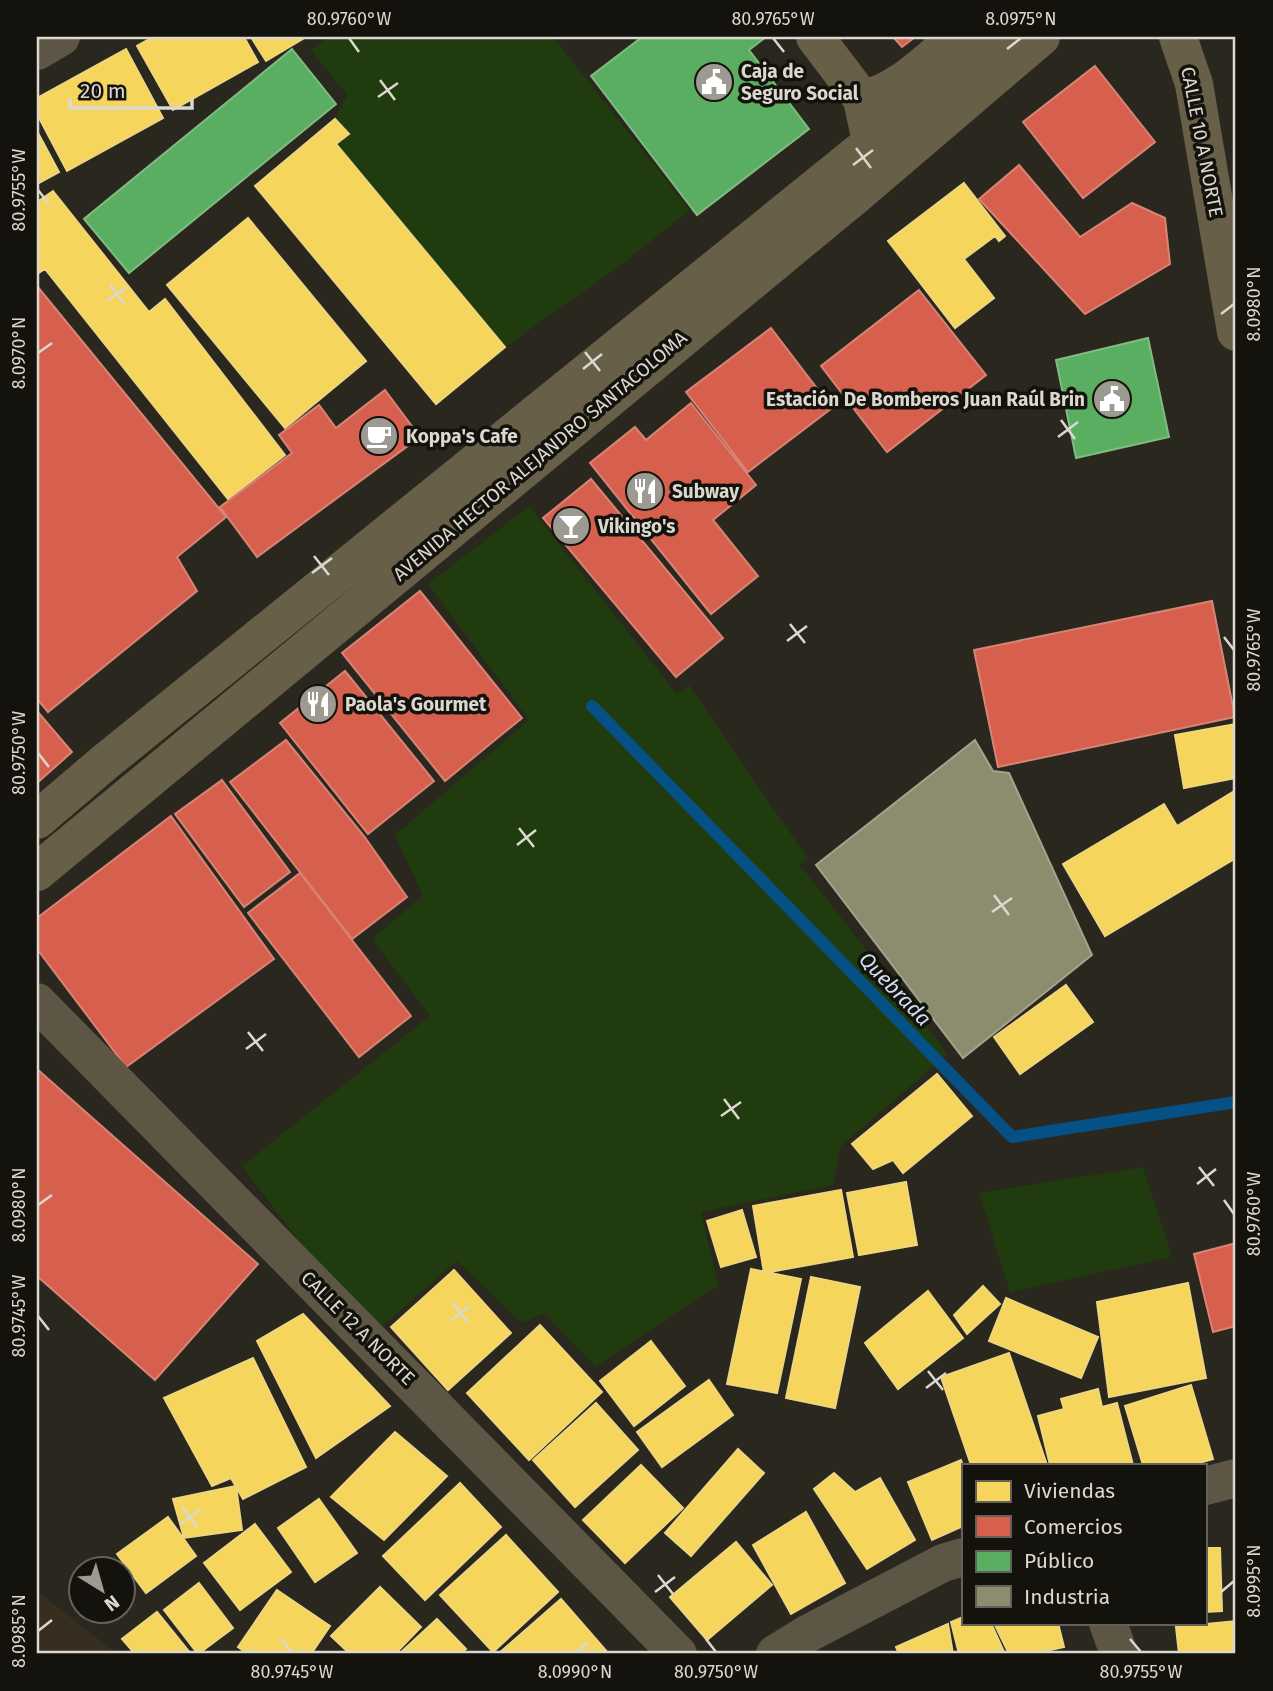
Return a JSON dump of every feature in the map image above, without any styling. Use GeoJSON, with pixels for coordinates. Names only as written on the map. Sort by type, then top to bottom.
{"type":"FeatureCollection","features":[{"type":"Feature","properties":{"kind":"main road"},"geometry":{"type":"LineString","coordinates":[[815,37],[862,99],[871,142]]}},
{"type":"Feature","properties":{"kind":"main road"},"geometry":{"type":"LineString","coordinates":[[862,99],[877,97],[891,89],[957,37]]}},
{"type":"Feature","properties":{"kind":"main road","name":"CALLE 10 A NORTE"},"geometry":{"type":"LineString","coordinates":[[1178,37],[1194,84],[1236,332]]}},
{"type":"Feature","properties":{"kind":"main road","name":"AVENIDA HECTOR ALEJANDRO SANTACOLOMA"},"geometry":{"type":"LineString","coordinates":[[37,820],[871,142],[1030,38]]}},
{"type":"Feature","properties":{"kind":"main road","name":"AVENIDA HECTOR ALEJANDRO SANTACOLOMA"},"geometry":{"type":"LineString","coordinates":[[37,872],[835,212],[1030,38]]}},
{"type":"Feature","properties":{"kind":"street"},"geometry":{"type":"LineString","coordinates":[[37,51],[61,37]]}},
{"type":"Feature","properties":{"kind":"street","name":"CALLE 12 A NORTE"},"geometry":{"type":"LineString","coordinates":[[37,1002],[678,1654]]}},
{"type":"Feature","properties":{"kind":"street"},"geometry":{"type":"LineString","coordinates":[[1206,1486],[1236,1478]]}},
{"type":"Feature","properties":{"kind":"street"},"geometry":{"type":"LineString","coordinates":[[775,1654],[809,1633],[943,1563],[962,1557]]}},
{"type":"Feature","properties":{"kind":"street"},"geometry":{"type":"LineString","coordinates":[[1108,1624],[1119,1654]]}},
{"type":"Feature","properties":{"kind":"shaded area"},"geometry":{"type":"Polygon","coordinates":[[[37,1591],[66,1614],[66,1624],[79,1624],[117,1654],[37,1654],[37,1591]]]}},
{"type":"Feature","properties":{"kind":"green space"},"geometry":{"type":"Polygon","coordinates":[[[328,37],[553,37],[690,210],[617,268],[505,347],[336,144],[349,134],[335,119],[347,95],[311,50],[328,37]]]}},
{"type":"Feature","properties":{"kind":"green space"},"geometry":{"type":"Polygon","coordinates":[[[529,506],[677,694],[689,685],[808,859],[800,865],[948,1054],[841,1146],[833,1185],[701,1212],[718,1285],[596,1367],[544,1313],[522,1323],[457,1261],[371,1336],[242,1166],[430,1016],[372,939],[423,896],[395,835],[529,720],[428,584],[529,506]]]}},
{"type":"Feature","properties":{"kind":"green space"},"geometry":{"type":"Polygon","coordinates":[[[1143,1167],[1172,1257],[1010,1292],[979,1193],[1143,1167]]]}},
{"type":"Feature","properties":{"kind":"building: Viviendas"},"geometry":{"type":"Polygon","coordinates":[[[153,37],[244,37],[258,62],[173,110],[137,46],[153,37]]]}},
{"type":"Feature","properties":{"kind":"building: Viviendas"},"geometry":{"type":"Polygon","coordinates":[[[251,37],[306,37],[266,61],[251,37]]]}},
{"type":"Feature","properties":{"kind":"building: Viviendas"},"geometry":{"type":"Polygon","coordinates":[[[126,49],[163,118],[67,171],[37,114],[37,98],[126,49]]]}},
{"type":"Feature","properties":{"kind":"building: Viviendas"},"geometry":{"type":"Polygon","coordinates":[[[335,119],[349,134],[336,144],[505,347],[436,404],[255,186],[335,119]]]}},
{"type":"Feature","properties":{"kind":"building: Viviendas"},"geometry":{"type":"Polygon","coordinates":[[[37,131],[59,172],[37,184],[37,131]]]}},
{"type":"Feature","properties":{"kind":"building: Viviendas"},"geometry":{"type":"Polygon","coordinates":[[[964,183],[1005,236],[999,241],[995,236],[964,259],[994,298],[955,328],[888,241],[964,183]]]}},
{"type":"Feature","properties":{"kind":"building: Viviendas"},"geometry":{"type":"Polygon","coordinates":[[[53,191],[149,312],[165,299],[285,455],[228,499],[45,269],[37,274],[37,202],[53,191]]]}},
{"type":"Feature","properties":{"kind":"building: Viviendas"},"geometry":{"type":"Polygon","coordinates":[[[248,218],[366,361],[285,428],[167,285],[248,218]]]}},
{"type":"Feature","properties":{"kind":"building: Viviendas"},"geometry":{"type":"Polygon","coordinates":[[[1236,724],[1236,778],[1184,788],[1175,735],[1236,724]]]}},
{"type":"Feature","properties":{"kind":"building: Viviendas"},"geometry":{"type":"Polygon","coordinates":[[[1236,790],[1236,858],[1105,936],[1063,864],[1164,804],[1177,826],[1236,790]]]}},
{"type":"Feature","properties":{"kind":"building: Viviendas"},"geometry":{"type":"Polygon","coordinates":[[[1066,985],[1093,1022],[1020,1074],[994,1037],[1066,985]]]}},
{"type":"Feature","properties":{"kind":"building: Viviendas"},"geometry":{"type":"Polygon","coordinates":[[[937,1074],[972,1116],[903,1173],[893,1160],[873,1169],[852,1144],[937,1074]]]}},
{"type":"Feature","properties":{"kind":"building: Viviendas"},"geometry":{"type":"Polygon","coordinates":[[[906,1182],[917,1245],[859,1255],[847,1193],[906,1182]]]}},
{"type":"Feature","properties":{"kind":"building: Viviendas"},"geometry":{"type":"Polygon","coordinates":[[[841,1190],[853,1257],[764,1273],[753,1206],[841,1190]]]}},
{"type":"Feature","properties":{"kind":"building: Viviendas"},"geometry":{"type":"Polygon","coordinates":[[[742,1210],[756,1257],[721,1267],[707,1221],[742,1210]]]}},
{"type":"Feature","properties":{"kind":"building: Viviendas"},"geometry":{"type":"Polygon","coordinates":[[[751,1269],[801,1279],[777,1393],[727,1384],[751,1269]]]}},
{"type":"Feature","properties":{"kind":"building: Viviendas"},"geometry":{"type":"Polygon","coordinates":[[[454,1270],[511,1333],[448,1390],[391,1327],[454,1270]]]}},
{"type":"Feature","properties":{"kind":"building: Viviendas"},"geometry":{"type":"Polygon","coordinates":[[[811,1277],[860,1287],[835,1408],[786,1398],[811,1277]]]}},
{"type":"Feature","properties":{"kind":"building: Viviendas"},"geometry":{"type":"Polygon","coordinates":[[[1188,1283],[1206,1378],[1109,1397],[1097,1302],[1188,1283]]]}},
{"type":"Feature","properties":{"kind":"building: Viviendas"},"geometry":{"type":"Polygon","coordinates":[[[983,1286],[1000,1304],[967,1334],[954,1315],[983,1286]]]}},
{"type":"Feature","properties":{"kind":"building: Viviendas"},"geometry":{"type":"Polygon","coordinates":[[[928,1291],[963,1338],[898,1389],[865,1343],[928,1291]]]}},
{"type":"Feature","properties":{"kind":"building: Viviendas"},"geometry":{"type":"Polygon","coordinates":[[[1006,1298],[1098,1337],[1081,1378],[989,1341],[1006,1298]]]}},
{"type":"Feature","properties":{"kind":"building: Viviendas"},"geometry":{"type":"Polygon","coordinates":[[[303,1314],[390,1406],[316,1458],[257,1341],[303,1314]]]}},
{"type":"Feature","properties":{"kind":"building: Viviendas"},"geometry":{"type":"Polygon","coordinates":[[[540,1325],[602,1392],[529,1460],[467,1393],[540,1325]]]}},
{"type":"Feature","properties":{"kind":"building: Viviendas"},"geometry":{"type":"Polygon","coordinates":[[[651,1341],[685,1386],[634,1426],[600,1381],[651,1341]]]}},
{"type":"Feature","properties":{"kind":"building: Viviendas"},"geometry":{"type":"Polygon","coordinates":[[[1009,1353],[1047,1464],[971,1464],[941,1377],[1009,1353]]]}},
{"type":"Feature","properties":{"kind":"building: Viviendas"},"geometry":{"type":"Polygon","coordinates":[[[253,1358],[306,1467],[243,1499],[231,1478],[212,1486],[164,1398],[253,1358]]]}},
{"type":"Feature","properties":{"kind":"building: Viviendas"},"geometry":{"type":"Polygon","coordinates":[[[709,1380],[733,1415],[662,1467],[637,1432],[709,1380]]]}},
{"type":"Feature","properties":{"kind":"building: Viviendas"},"geometry":{"type":"Polygon","coordinates":[[[1191,1385],[1213,1459],[1196,1464],[1143,1464],[1125,1406],[1191,1385]]]}},
{"type":"Feature","properties":{"kind":"building: Viviendas"},"geometry":{"type":"Polygon","coordinates":[[[1098,1389],[1102,1407],[1117,1403],[1133,1464],[1050,1464],[1038,1416],[1064,1409],[1061,1399],[1098,1389]]]}},
{"type":"Feature","properties":{"kind":"building: Viviendas"},"geometry":{"type":"Polygon","coordinates":[[[596,1403],[638,1450],[575,1507],[533,1460],[596,1403]]]}},
{"type":"Feature","properties":{"kind":"building: Viviendas"},"geometry":{"type":"Polygon","coordinates":[[[395,1432],[447,1476],[384,1540],[331,1497],[395,1432]]]}},
{"type":"Feature","properties":{"kind":"building: Viviendas"},"geometry":{"type":"Polygon","coordinates":[[[738,1449],[764,1473],[691,1556],[665,1533],[738,1449]]]}},
{"type":"Feature","properties":{"kind":"building: Viviendas"},"geometry":{"type":"Polygon","coordinates":[[[961,1460],[962,1526],[932,1540],[908,1482],[961,1460]]]}},
{"type":"Feature","properties":{"kind":"building: Viviendas"},"geometry":{"type":"Polygon","coordinates":[[[641,1465],[683,1508],[625,1563],[583,1520],[641,1465]]]}},
{"type":"Feature","properties":{"kind":"building: Viviendas"},"geometry":{"type":"Polygon","coordinates":[[[834,1473],[855,1492],[880,1478],[915,1540],[867,1569],[814,1489],[834,1473]]]}},
{"type":"Feature","properties":{"kind":"building: Viviendas"},"geometry":{"type":"Polygon","coordinates":[[[460,1483],[501,1527],[425,1600],[383,1556],[460,1483]]]}},
{"type":"Feature","properties":{"kind":"building: Viviendas"},"geometry":{"type":"Polygon","coordinates":[[[236,1486],[242,1530],[184,1538],[173,1499],[236,1486]]]}},
{"type":"Feature","properties":{"kind":"building: Viviendas"},"geometry":{"type":"Polygon","coordinates":[[[319,1499],[357,1553],[315,1582],[278,1528],[319,1499]]]}},
{"type":"Feature","properties":{"kind":"building: Viviendas"},"geometry":{"type":"Polygon","coordinates":[[[806,1512],[845,1583],[791,1614],[753,1545],[806,1512]]]}},
{"type":"Feature","properties":{"kind":"building: Viviendas"},"geometry":{"type":"Polygon","coordinates":[[[168,1517],[196,1556],[146,1593],[136,1580],[136,1554],[117,1554],[168,1517]]]}},
{"type":"Feature","properties":{"kind":"building: Viviendas"},"geometry":{"type":"Polygon","coordinates":[[[255,1524],[291,1572],[240,1610],[204,1563],[255,1524]]]}},
{"type":"Feature","properties":{"kind":"building: Viviendas"},"geometry":{"type":"Polygon","coordinates":[[[506,1535],[558,1592],[493,1652],[440,1595],[506,1535]]]}},
{"type":"Feature","properties":{"kind":"building: Viviendas"},"geometry":{"type":"Polygon","coordinates":[[[736,1542],[772,1585],[707,1640],[670,1597],[736,1542]]]}},
{"type":"Feature","properties":{"kind":"building: Viviendas"},"geometry":{"type":"Polygon","coordinates":[[[1206,1548],[1220,1548],[1222,1611],[1206,1612],[1206,1548]]]}},
{"type":"Feature","properties":{"kind":"building: Viviendas"},"geometry":{"type":"Polygon","coordinates":[[[199,1583],[233,1628],[198,1654],[164,1610],[199,1583]]]}},
{"type":"Feature","properties":{"kind":"building: Viviendas"},"geometry":{"type":"Polygon","coordinates":[[[380,1587],[421,1627],[395,1654],[350,1654],[331,1636],[380,1587]]]}},
{"type":"Feature","properties":{"kind":"building: Viviendas"},"geometry":{"type":"Polygon","coordinates":[[[277,1590],[330,1626],[311,1654],[248,1654],[238,1647],[277,1590]]]}},
{"type":"Feature","properties":{"kind":"building: Viviendas"},"geometry":{"type":"Polygon","coordinates":[[[561,1599],[609,1654],[498,1654],[561,1599]]]}},
{"type":"Feature","properties":{"kind":"building: Viviendas"},"geometry":{"type":"Polygon","coordinates":[[[157,1612],[191,1654],[135,1654],[122,1639],[157,1612]]]}},
{"type":"Feature","properties":{"kind":"building: Viviendas"},"geometry":{"type":"Polygon","coordinates":[[[962,1617],[962,1624],[991,1624],[1005,1654],[959,1654],[951,1622],[962,1617]]]}},
{"type":"Feature","properties":{"kind":"building: Viviendas"},"geometry":{"type":"Polygon","coordinates":[[[437,1619],[466,1649],[460,1654],[399,1654],[437,1619]]]}},
{"type":"Feature","properties":{"kind":"building: Viviendas"},"geometry":{"type":"Polygon","coordinates":[[[1236,1621],[1236,1654],[1179,1654],[1176,1627],[1236,1621]]]}},
{"type":"Feature","properties":{"kind":"building: Viviendas"},"geometry":{"type":"Polygon","coordinates":[[[948,1624],[953,1654],[899,1654],[896,1647],[948,1624]]]}},
{"type":"Feature","properties":{"kind":"building: Viviendas"},"geometry":{"type":"Polygon","coordinates":[[[994,1624],[1058,1624],[1064,1647],[1032,1654],[1009,1654],[994,1624]]]}},
{"type":"Feature","properties":{"kind":"building: Comercios"},"geometry":{"type":"Polygon","coordinates":[[[893,37],[915,37],[902,47],[893,37]]]}},
{"type":"Feature","properties":{"kind":"building: Comercios"},"geometry":{"type":"Polygon","coordinates":[[[1095,66],[1155,142],[1083,198],[1023,122],[1095,66]]]}},
{"type":"Feature","properties":{"kind":"building: Comercios"},"geometry":{"type":"Polygon","coordinates":[[[1019,165],[1080,237],[1132,203],[1165,218],[1170,264],[1085,314],[979,199],[1019,165]]]}},
{"type":"Feature","properties":{"kind":"building: Comercios"},"geometry":{"type":"Polygon","coordinates":[[[37,286],[226,517],[177,557],[197,591],[48,712],[37,699],[37,286]]]}},
{"type":"Feature","properties":{"kind":"building: Comercios"},"geometry":{"type":"Polygon","coordinates":[[[919,290],[986,375],[887,452],[821,366],[919,290]]]}},
{"type":"Feature","properties":{"kind":"building: Comercios"},"geometry":{"type":"Polygon","coordinates":[[[771,328],[832,408],[748,472],[686,392],[771,328]]]}},
{"type":"Feature","properties":{"kind":"building: Comercios"},"geometry":{"type":"Polygon","coordinates":[[[385,390],[420,437],[257,557],[220,507],[292,453],[279,435],[319,405],[336,428],[385,390]]]}},
{"type":"Feature","properties":{"kind":"building: Comercios"},"geometry":{"type":"Polygon","coordinates":[[[691,403],[756,485],[713,520],[758,576],[711,614],[590,463],[635,427],[646,440],[691,403]]]}},
{"type":"Feature","properties":{"kind":"building: Comercios"},"geometry":{"type":"Polygon","coordinates":[[[591,479],[723,638],[676,677],[543,518],[591,479]]]}},
{"type":"Feature","properties":{"kind":"building: Comercios"},"geometry":{"type":"Polygon","coordinates":[[[420,591],[522,718],[445,781],[342,653],[420,591]]]}},
{"type":"Feature","properties":{"kind":"building: Comercios"},"geometry":{"type":"Polygon","coordinates":[[[1212,601],[1235,717],[998,767],[974,650],[1212,601]]]}},
{"type":"Feature","properties":{"kind":"building: Comercios"},"geometry":{"type":"Polygon","coordinates":[[[345,671],[434,781],[368,834],[280,723],[345,671]]]}},
{"type":"Feature","properties":{"kind":"building: Comercios"},"geometry":{"type":"Polygon","coordinates":[[[37,711],[72,752],[37,783],[37,711]]]}},
{"type":"Feature","properties":{"kind":"building: Comercios"},"geometry":{"type":"Polygon","coordinates":[[[286,740],[364,836],[407,897],[352,939],[230,782],[286,740]]]}},
{"type":"Feature","properties":{"kind":"building: Comercios"},"geometry":{"type":"Polygon","coordinates":[[[222,780],[290,872],[244,907],[175,814],[222,780]]]}},
{"type":"Feature","properties":{"kind":"building: Comercios"},"geometry":{"type":"Polygon","coordinates":[[[171,816],[274,959],[126,1067],[37,949],[37,918],[171,816]]]}},
{"type":"Feature","properties":{"kind":"building: Comercios"},"geometry":{"type":"Polygon","coordinates":[[[300,873],[411,1016],[359,1057],[248,913],[300,873]]]}},
{"type":"Feature","properties":{"kind":"building: Comercios"},"geometry":{"type":"Polygon","coordinates":[[[37,1069],[258,1264],[155,1380],[37,1276],[37,1069]]]}},
{"type":"Feature","properties":{"kind":"building: Comercios"},"geometry":{"type":"Polygon","coordinates":[[[1236,1243],[1236,1326],[1213,1332],[1194,1254],[1236,1243]]]}},
{"type":"Feature","properties":{"kind":"building: Público"},"geometry":{"type":"Polygon","coordinates":[[[642,37],[766,37],[749,50],[809,129],[697,215],[591,76],[642,37]]]}},
{"type":"Feature","properties":{"kind":"building: Público"},"geometry":{"type":"Polygon","coordinates":[[[292,49],[336,104],[129,273],[84,219],[292,49]]]}},
{"type":"Feature","properties":{"kind":"building: Público","name":"Estación De Bomberos Juan Raúl Brin"},"geometry":{"type":"Polygon","coordinates":[[[1148,338],[1169,437],[1076,458],[1056,360],[1148,338]]]}},
{"type":"Feature","properties":{"kind":"building: Industria"},"geometry":{"type":"Polygon","coordinates":[[[975,740],[993,771],[1009,773],[1092,955],[963,1058],[816,865],[975,740]]]}},
{"type":"Feature","properties":{"kind":"waterway","name":"Quebrada"},"geometry":{"type":"LineString","coordinates":[[592,706],[1012,1137],[1236,1102]]}},
{"type":"Feature","properties":{"kind":"place","name":"Caja de Seguro Social"},"geometry":{"type":"Point","coordinates":[714,82]}},
{"type":"Feature","properties":{"kind":"place","name":"Estación De Bomberos Juan Raúl Brin"},"geometry":{"type":"Point","coordinates":[1112,399]}},
{"type":"Feature","properties":{"kind":"place","name":"Koppa's Cafe"},"geometry":{"type":"Point","coordinates":[379,436]}},
{"type":"Feature","properties":{"kind":"place","name":"Subway"},"geometry":{"type":"Point","coordinates":[645,491]}},
{"type":"Feature","properties":{"kind":"place","name":"Vikingo's"},"geometry":{"type":"Point","coordinates":[571,526]}},
{"type":"Feature","properties":{"kind":"place","name":"Paola's Gourmet"},"geometry":{"type":"Point","coordinates":[318,704]}}]}
